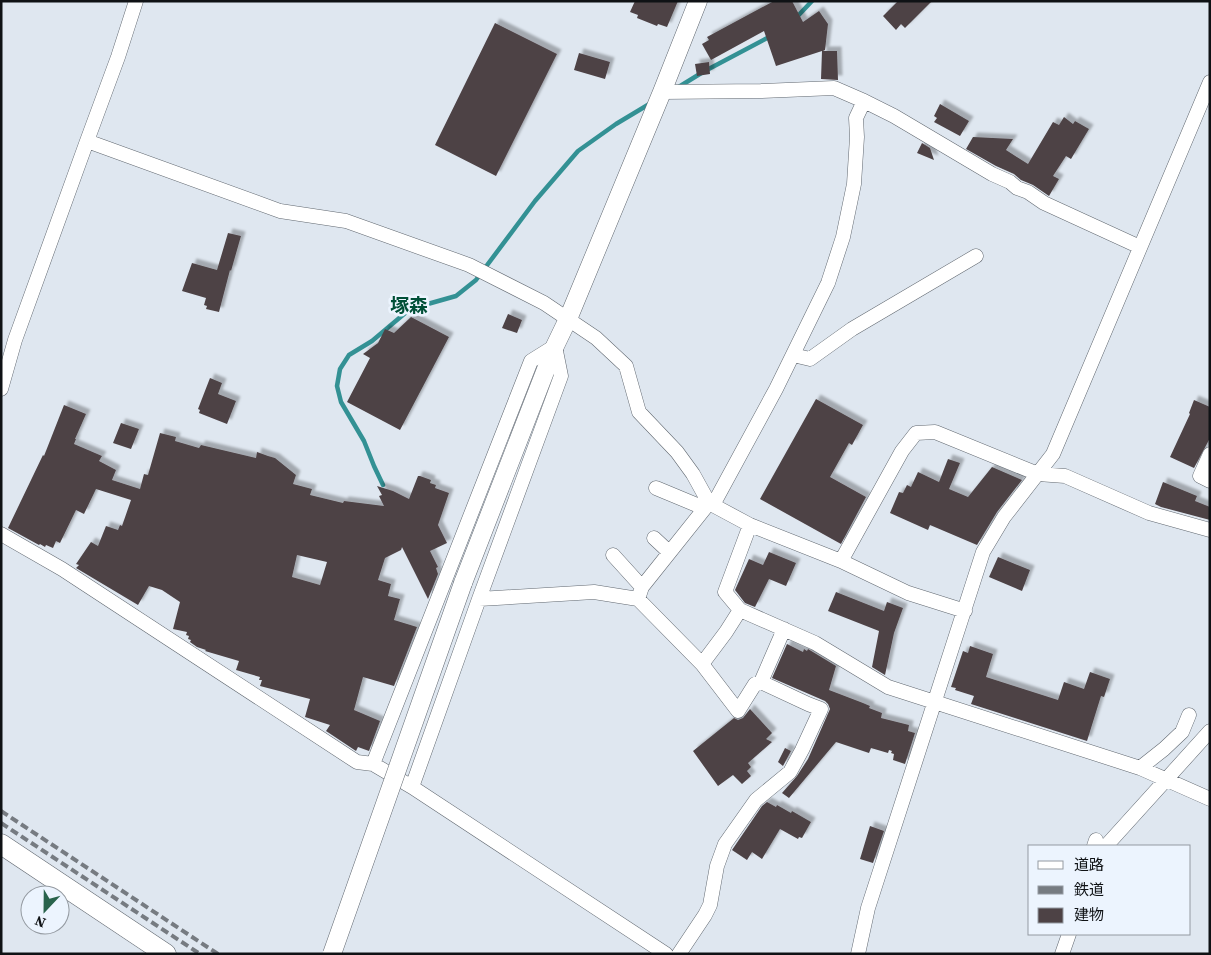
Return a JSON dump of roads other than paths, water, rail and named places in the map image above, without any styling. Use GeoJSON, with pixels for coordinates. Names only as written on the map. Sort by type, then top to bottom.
{"type":"FeatureCollection","features":[{"type":"Feature","properties":{"kind":"main road"},"geometry":{"type":"LineString","coordinates":[[1,844],[166,954]]}},
{"type":"Feature","properties":{"kind":"street"},"geometry":{"type":"LineString","coordinates":[[1,389],[14,340],[118,56],[136,1]]}},
{"type":"Feature","properties":{"kind":"street"},"geometry":{"type":"LineString","coordinates":[[332,954],[463,583],[554,346],[568,319],[698,1]]}},
{"type":"Feature","properties":{"kind":"street"},"geometry":{"type":"LineString","coordinates":[[858,954],[868,908],[966,611],[983,552],[1004,516],[1053,454],[1210,82]]}},
{"type":"Feature","properties":{"kind":"street"},"geometry":{"type":"LineString","coordinates":[[662,92],[834,88],[864,100],[1010,182],[1016,188],[1028,192],[1044,203],[1140,247]]}},
{"type":"Feature","properties":{"kind":"street"},"geometry":{"type":"LineString","coordinates":[[640,593],[669,552],[708,505],[793,356],[828,283],[843,237],[854,184],[857,137],[856,118],[864,100]]}},
{"type":"Feature","properties":{"kind":"street"},"geometry":{"type":"LineString","coordinates":[[87,142],[280,211],[346,221],[468,265],[544,303],[596,338],[626,366],[639,412],[677,452],[693,474],[708,505]]}},
{"type":"Feature","properties":{"kind":"street"},"geometry":{"type":"LineString","coordinates":[[793,356],[810,359],[852,329],[976,256]]}},
{"type":"Feature","properties":{"kind":"street"},"geometry":{"type":"LineString","coordinates":[[412,787],[561,376],[554,346]]}},
{"type":"Feature","properties":{"kind":"street"},"geometry":{"type":"LineString","coordinates":[[373,764],[532,362],[554,346]]}},
{"type":"Feature","properties":{"kind":"street"},"geometry":{"type":"LineString","coordinates":[[841,561],[902,452],[916,433],[935,432],[1038,474],[1065,476],[1149,513],[1209,529]]}},
{"type":"Feature","properties":{"kind":"street"},"geometry":{"type":"LineString","coordinates":[[1210,454],[1200,476],[1210,481]]}},
{"type":"Feature","properties":{"kind":"street"},"geometry":{"type":"LineString","coordinates":[[656,488],[708,505],[750,525],[841,561],[908,593],[966,611]]}},
{"type":"Feature","properties":{"kind":"street"},"geometry":{"type":"LineString","coordinates":[[750,525],[725,592],[740,610],[815,643],[888,687],[1140,768],[1210,799]]}},
{"type":"Feature","properties":{"kind":"street"},"geometry":{"type":"LineString","coordinates":[[1,534],[62,569],[357,762],[373,764],[412,787],[666,954]]}},
{"type":"Feature","properties":{"kind":"street"},"geometry":{"type":"LineString","coordinates":[[654,538],[669,552]]}},
{"type":"Feature","properties":{"kind":"street"},"geometry":{"type":"LineString","coordinates":[[613,555],[640,593],[702,664],[738,711],[755,684],[761,682],[820,709],[790,772],[756,800],[725,844],[717,866],[710,905],[679,954]]}},
{"type":"Feature","properties":{"kind":"street"},"geometry":{"type":"LineString","coordinates":[[479,599],[594,592],[640,593]]}},
{"type":"Feature","properties":{"kind":"street"},"geometry":{"type":"LineString","coordinates":[[702,664],[740,610]]}},
{"type":"Feature","properties":{"kind":"street"},"geometry":{"type":"LineString","coordinates":[[761,682],[784,629]]}},
{"type":"Feature","properties":{"kind":"street"},"geometry":{"type":"LineString","coordinates":[[1140,768],[1182,732],[1189,715]]}},
{"type":"Feature","properties":{"kind":"street"},"geometry":{"type":"LineString","coordinates":[[1099,844],[1165,780],[1210,731]]}},
{"type":"Feature","properties":{"kind":"street"},"geometry":{"type":"LineString","coordinates":[[1062,954],[1069,935]]}},
{"type":"Feature","properties":{"kind":"waterway"},"geometry":{"type":"LineString","coordinates":[[795,19],[812,1]]}},
{"type":"Feature","properties":{"kind":"waterway"},"geometry":{"type":"LineString","coordinates":[[677,88],[771,36]]}},
{"type":"Feature","properties":{"kind":"waterway"},"geometry":{"type":"LineString","coordinates":[[383,485],[364,441],[341,402],[337,386],[340,369],[349,355],[372,341],[410,309],[456,296],[476,280],[535,201],[578,151],[616,124],[651,103]]}},
{"type":"Feature","properties":{"kind":"railway"},"geometry":{"type":"LineString","coordinates":[[1,811],[218,954]]}},
{"type":"Feature","properties":{"kind":"railway"},"geometry":{"type":"LineString","coordinates":[[1,823],[200,954]]}},
{"type":"Feature","properties":{"kind":"district","name":"塚森"},"geometry":{"type":"Point","coordinates":[409,305]}}]}
